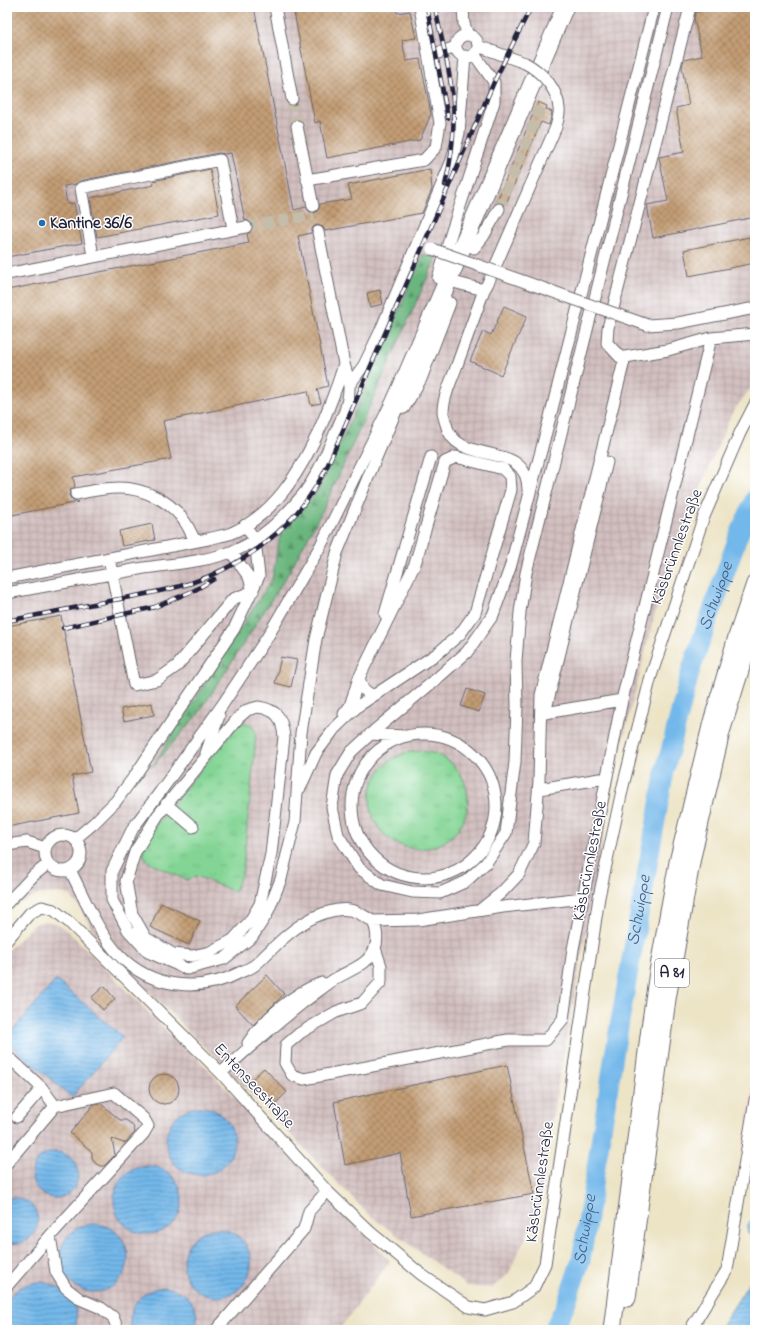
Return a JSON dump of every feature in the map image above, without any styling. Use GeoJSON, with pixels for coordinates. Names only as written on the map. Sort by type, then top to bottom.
{"type":"FeatureCollection","features":[{"type":"Feature","properties":{"kind":"highway","name":"A 81"},"geometry":{"type":"LineString","coordinates":[[612,1330],[650,1028],[658,972],[678,862],[696,782],[712,722],[737,637],[755,584]]}},
{"type":"Feature","properties":{"kind":"highway","name":"A 81"},"geometry":{"type":"LineString","coordinates":[[623,1330],[667,1000],[692,857],[721,732],[755,622]]}},
{"type":"Feature","properties":{"kind":"street"},"geometry":{"type":"LineString","coordinates":[[275,7],[292,99]]}},
{"type":"Feature","properties":{"kind":"street"},"geometry":{"type":"LineString","coordinates":[[307,180],[424,160],[436,147],[440,123],[420,7]]}},
{"type":"Feature","properties":{"kind":"street"},"geometry":{"type":"LineString","coordinates":[[350,384],[364,365],[418,244],[452,160],[459,133],[472,52],[476,40],[468,35],[464,24],[463,7]]}},
{"type":"Feature","properties":{"kind":"street"},"geometry":{"type":"LineString","coordinates":[[562,7],[392,401],[321,545],[268,636],[223,704],[133,828],[112,871],[112,900],[128,930],[148,952],[187,969],[224,959],[252,937],[267,914],[281,879],[295,822],[301,733],[318,631],[337,554],[376,458],[568,7]]}},
{"type":"Feature","properties":{"kind":"street"},"geometry":{"type":"LineString","coordinates":[[376,458],[420,379],[442,328],[457,283],[474,248],[574,7]]}},
{"type":"Feature","properties":{"kind":"street"},"geometry":{"type":"LineString","coordinates":[[654,7],[552,410],[528,495],[510,568],[493,615],[467,652],[434,682],[370,734],[351,752],[337,776],[332,808],[338,834],[359,868],[382,885],[412,892],[440,892],[465,882],[486,863],[506,833],[515,762],[516,661],[520,612],[526,573],[668,7]]}},
{"type":"Feature","properties":{"kind":"street"},"geometry":{"type":"LineString","coordinates":[[690,7],[608,328],[607,343],[620,357],[629,357],[668,350],[711,338],[755,334]]}},
{"type":"Feature","properties":{"kind":"street"},"geometry":{"type":"LineString","coordinates":[[468,35],[460,37],[456,43],[459,53],[472,52],[525,63],[535,68],[544,77],[554,91],[560,109],[556,127],[484,290],[447,394],[443,412],[448,432],[458,445],[468,449],[503,457],[514,462],[528,481],[528,495]]}},
{"type":"Feature","properties":{"kind":"street"},"geometry":{"type":"LineString","coordinates":[[429,56],[456,47]]}},
{"type":"Feature","properties":{"kind":"street"},"geometry":{"type":"LineString","coordinates":[[392,401],[440,272],[494,102],[494,82],[472,52]]}},
{"type":"Feature","properties":{"kind":"street"},"geometry":{"type":"LineString","coordinates":[[297,126],[312,206]]}},
{"type":"Feature","properties":{"kind":"street"},"geometry":{"type":"LineString","coordinates":[[93,256],[81,188],[220,160],[233,229]]}},
{"type":"Feature","properties":{"kind":"street"},"geometry":{"type":"LineString","coordinates":[[474,248],[484,237],[499,209]]}},
{"type":"Feature","properties":{"kind":"street"},"geometry":{"type":"LineString","coordinates":[[7,274],[246,227]]}},
{"type":"Feature","properties":{"kind":"street"},"geometry":{"type":"LineString","coordinates":[[7,593],[213,557],[231,552],[255,540],[270,530],[302,496],[315,476],[345,411],[350,384],[344,364],[318,232]]}},
{"type":"Feature","properties":{"kind":"street"},"geometry":{"type":"LineString","coordinates":[[418,244],[647,325],[678,324],[755,308]]}},
{"type":"Feature","properties":{"kind":"street"},"geometry":{"type":"LineString","coordinates":[[457,283],[484,290]]}},
{"type":"Feature","properties":{"kind":"street"},"geometry":{"type":"LineString","coordinates":[[372,921],[377,931],[375,948],[381,966],[381,982],[362,1003],[336,1012],[300,1033],[286,1045],[285,1063],[292,1075],[304,1079],[508,1040],[546,1040],[562,1018],[573,949],[622,700],[711,338]]}},
{"type":"Feature","properties":{"kind":"street"},"geometry":{"type":"LineString","coordinates":[[541,732],[629,357]]}},
{"type":"Feature","properties":{"kind":"street"},"geometry":{"type":"LineString","coordinates":[[480,910],[501,893],[519,874],[534,842],[539,789],[541,732],[540,694],[629,357]]}},
{"type":"Feature","properties":{"kind":"street"},"geometry":{"type":"LineString","coordinates":[[7,578],[228,534],[255,519],[278,499],[294,478],[309,452],[337,390],[344,364]]}},
{"type":"Feature","properties":{"kind":"street","name":"Käsbrünnlestraße"},"geometry":{"type":"LineString","coordinates":[[485,1310],[513,1302],[534,1287],[545,1264],[599,897],[622,786],[651,676],[703,519],[740,433],[755,404]]}},
{"type":"Feature","properties":{"kind":"street"},"geometry":{"type":"LineString","coordinates":[[374,649],[431,457]]}},
{"type":"Feature","properties":{"kind":"street"},"geometry":{"type":"LineString","coordinates":[[297,794],[316,753],[334,728],[350,706],[360,678],[415,564],[445,462],[456,457],[502,469],[510,476],[511,490],[475,613],[460,634],[438,653],[358,706],[334,728]]}},
{"type":"Feature","properties":{"kind":"street"},"geometry":{"type":"LineString","coordinates":[[76,494],[113,488],[136,490],[166,503],[185,522],[195,541]]}},
{"type":"Feature","properties":{"kind":"street"},"geometry":{"type":"LineString","coordinates":[[75,839],[116,801],[136,774],[234,629],[259,576],[255,540],[245,525]]}},
{"type":"Feature","properties":{"kind":"street"},"geometry":{"type":"LineString","coordinates":[[231,552],[250,577],[252,591]]}},
{"type":"Feature","properties":{"kind":"street"},"geometry":{"type":"LineString","coordinates":[[109,558],[134,685],[157,680],[177,666],[233,599],[252,591]]}},
{"type":"Feature","properties":{"kind":"street"},"geometry":{"type":"LineString","coordinates":[[360,678],[363,689],[373,696]]}},
{"type":"Feature","properties":{"kind":"street"},"geometry":{"type":"LineString","coordinates":[[545,713],[622,700]]}},
{"type":"Feature","properties":{"kind":"street"},"geometry":{"type":"LineString","coordinates":[[203,759],[223,704]]}},
{"type":"Feature","properties":{"kind":"street"},"geometry":{"type":"LineString","coordinates":[[258,707],[270,709],[277,715],[282,723],[284,737],[271,854],[260,904],[250,921],[233,940],[210,952],[192,956],[173,954],[146,938],[132,914],[126,881],[135,852],[158,815],[203,759],[239,716],[247,710],[258,707]]}},
{"type":"Feature","properties":{"kind":"street"},"geometry":{"type":"LineString","coordinates":[[370,734],[406,736],[430,734],[452,739],[472,751],[487,769],[495,791],[496,814],[490,837],[476,856],[458,870],[436,877],[411,877],[388,869],[370,853],[357,832],[354,820],[352,808],[355,784],[366,763],[384,746],[406,736]]}},
{"type":"Feature","properties":{"kind":"street"},"geometry":{"type":"LineString","coordinates":[[539,789],[606,778]]}},
{"type":"Feature","properties":{"kind":"street"},"geometry":{"type":"LineString","coordinates":[[166,804],[193,827]]}},
{"type":"Feature","properties":{"kind":"street"},"geometry":{"type":"LineString","coordinates":[[58,835],[64,835],[75,839],[79,844],[81,856],[79,862],[75,866],[70,870],[58,870],[48,864],[45,848],[52,838],[58,835]]}},
{"type":"Feature","properties":{"kind":"street"},"geometry":{"type":"LineString","coordinates":[[7,845],[27,842],[45,848]]}},
{"type":"Feature","properties":{"kind":"street"},"geometry":{"type":"LineString","coordinates":[[7,903],[34,875],[48,864]]}},
{"type":"Feature","properties":{"kind":"street"},"geometry":{"type":"LineString","coordinates":[[70,870],[95,918],[119,955],[136,970],[166,982],[186,986],[214,983],[231,977],[255,965],[277,943],[299,926],[319,914],[339,909],[354,911],[372,921],[418,920],[480,910],[583,898]]}},
{"type":"Feature","properties":{"kind":"street","name":"Entenseestraße"},"geometry":{"type":"LineString","coordinates":[[7,940],[30,913],[42,907],[54,910],[70,923],[224,1071],[327,1191],[370,1232],[422,1275],[469,1307],[485,1310]]}},
{"type":"Feature","properties":{"kind":"street"},"geometry":{"type":"LineString","coordinates":[[224,1071],[240,1055],[255,1032],[286,1003],[314,986],[334,980],[365,963],[375,948]]}},
{"type":"Feature","properties":{"kind":"street"},"geometry":{"type":"LineString","coordinates":[[12,1060],[42,1088],[55,1106]]}},
{"type":"Feature","properties":{"kind":"street"},"geometry":{"type":"LineString","coordinates":[[17,1117],[42,1088]]}},
{"type":"Feature","properties":{"kind":"street"},"geometry":{"type":"LineString","coordinates":[[7,1163],[55,1106],[114,1093],[144,1118],[148,1126],[144,1133],[50,1236],[7,1286]]}},
{"type":"Feature","properties":{"kind":"street"},"geometry":{"type":"LineString","coordinates":[[690,1330],[726,1270],[755,1100]]}},
{"type":"Feature","properties":{"kind":"street"},"geometry":{"type":"LineString","coordinates":[[216,1330],[304,1229],[308,1211],[327,1191]]}},
{"type":"Feature","properties":{"kind":"street"},"geometry":{"type":"LineString","coordinates":[[50,1236],[56,1272],[66,1288],[80,1299],[101,1308],[114,1317],[118,1330]]}},
{"type":"Feature","properties":{"kind":"shaded area"},"geometry":{"type":"Polygon","coordinates":[[[7,7],[755,7],[755,382],[732,413],[680,539],[654,616],[615,773],[555,1101],[540,1206],[509,1273],[492,1288],[467,1286],[368,1214],[226,1068],[102,945],[70,895],[59,893],[39,894],[15,905],[7,914],[7,7]]]}},
{"type":"Feature","properties":{"kind":"shaded area"},"geometry":{"type":"Polygon","coordinates":[[[46,921],[60,925],[76,939],[170,1034],[197,1058],[390,1261],[339,1330],[7,1330],[7,951],[35,924],[46,921]]]}},
{"type":"Feature","properties":{"kind":"shaded area"},"geometry":{"type":"Polygon","coordinates":[[[755,1061],[755,1186],[740,1174],[755,1061]]]}},
{"type":"Feature","properties":{"kind":"green space"},"geometry":{"type":"Polygon","coordinates":[[[423,254],[436,258],[326,504],[288,574],[199,713],[151,768],[272,579],[280,535],[318,491],[365,389],[423,254]]]}},
{"type":"Feature","properties":{"kind":"green space"},"geometry":{"type":"Polygon","coordinates":[[[244,722],[253,727],[256,736],[243,869],[235,892],[197,876],[186,880],[149,862],[144,856],[143,852],[146,839],[167,811],[238,725],[244,722]]]}},
{"type":"Feature","properties":{"kind":"green space"},"geometry":{"type":"Polygon","coordinates":[[[419,751],[438,755],[454,765],[464,781],[468,800],[464,819],[454,835],[438,845],[419,849],[400,845],[384,835],[374,819],[370,800],[374,781],[384,765],[400,755],[419,751]]]}},
{"type":"Feature","properties":{"kind":"water"},"geometry":{"type":"Polygon","coordinates":[[[56,980],[123,1037],[72,1097],[7,1042],[7,1037],[56,980]]]}},
{"type":"Feature","properties":{"kind":"water"},"geometry":{"type":"Polygon","coordinates":[[[200,1107],[213,1110],[224,1117],[231,1128],[234,1141],[231,1154],[224,1165],[213,1172],[200,1175],[187,1172],[176,1165],[169,1154],[166,1141],[169,1128],[176,1117],[187,1110],[200,1107]]]}},
{"type":"Feature","properties":{"kind":"water"},"geometry":{"type":"Polygon","coordinates":[[[51,1152],[59,1152],[68,1156],[74,1162],[78,1175],[74,1188],[68,1194],[59,1198],[51,1198],[42,1194],[36,1188],[32,1179],[32,1171],[36,1162],[42,1156],[51,1152]]]}},
{"type":"Feature","properties":{"kind":"water"},"geometry":{"type":"Polygon","coordinates":[[[148,1166],[161,1169],[172,1176],[179,1187],[182,1200],[179,1213],[172,1224],[161,1231],[148,1234],[135,1231],[124,1224],[117,1213],[114,1200],[117,1187],[124,1176],[135,1169],[148,1166]]]}},
{"type":"Feature","properties":{"kind":"water"},"geometry":{"type":"Polygon","coordinates":[[[11,1198],[23,1200],[32,1205],[38,1222],[35,1231],[29,1238],[20,1243],[7,1243],[7,1199],[11,1198]]]}},
{"type":"Feature","properties":{"kind":"water"},"geometry":{"type":"Polygon","coordinates":[[[755,1220],[755,1237],[748,1233],[747,1228],[749,1223],[755,1220]]]}},
{"type":"Feature","properties":{"kind":"water"},"geometry":{"type":"Polygon","coordinates":[[[94,1224],[107,1227],[118,1234],[125,1245],[128,1258],[125,1271],[118,1282],[107,1289],[94,1292],[81,1289],[70,1282],[63,1271],[60,1258],[63,1245],[70,1234],[81,1227],[94,1224]]]}},
{"type":"Feature","properties":{"kind":"water"},"geometry":{"type":"Polygon","coordinates":[[[217,1229],[230,1232],[241,1239],[248,1250],[251,1263],[248,1276],[241,1287],[230,1294],[217,1297],[204,1294],[193,1287],[186,1276],[183,1263],[186,1250],[193,1239],[204,1232],[217,1229]]]}},
{"type":"Feature","properties":{"kind":"water"},"geometry":{"type":"Polygon","coordinates":[[[755,1270],[755,1330],[719,1330],[754,1275],[755,1270]]]}},
{"type":"Feature","properties":{"kind":"water"},"geometry":{"type":"Polygon","coordinates":[[[41,1282],[58,1288],[65,1292],[70,1298],[76,1313],[77,1321],[75,1330],[7,1330],[7,1301],[10,1296],[21,1287],[41,1282]]]}},
{"type":"Feature","properties":{"kind":"water"},"geometry":{"type":"Polygon","coordinates":[[[164,1287],[180,1292],[191,1301],[196,1314],[196,1330],[131,1330],[131,1314],[137,1301],[149,1291],[164,1287]]]}},
{"type":"Feature","properties":{"kind":"building"},"geometry":{"type":"Polygon","coordinates":[[[7,7],[254,7],[294,210],[306,207],[310,212],[315,213],[319,209],[320,204],[352,199],[348,185],[430,169],[432,189],[422,213],[325,231],[323,227],[317,225],[313,227],[311,233],[298,236],[328,386],[317,389],[321,403],[311,405],[308,391],[163,421],[171,459],[73,477],[75,487],[71,489],[69,495],[71,499],[78,502],[7,516],[7,290],[249,243],[247,234],[251,232],[253,226],[251,222],[245,220],[231,153],[219,153],[80,181],[76,184],[64,186],[67,204],[74,203],[82,243],[7,257],[7,7]]]}},
{"type":"Feature","properties":{"kind":"building"},"geometry":{"type":"Polygon","coordinates":[[[293,7],[395,7],[397,13],[410,11],[416,38],[402,40],[406,61],[420,59],[431,114],[420,140],[327,158],[320,121],[315,123],[293,7]]]}},
{"type":"Feature","properties":{"kind":"building"},"geometry":{"type":"Polygon","coordinates":[[[721,7],[755,7],[755,217],[653,238],[647,205],[668,201],[659,157],[684,152],[676,108],[689,105],[682,67],[684,60],[702,56],[694,18],[696,12],[721,7]]]}},
{"type":"Feature","properties":{"kind":"building"},"geometry":{"type":"Polygon","coordinates":[[[538,102],[547,106],[546,109],[552,112],[549,125],[541,122],[505,206],[502,203],[496,203],[538,102]]]}},
{"type":"Feature","properties":{"kind":"building"},"geometry":{"type":"Polygon","coordinates":[[[210,169],[219,214],[97,237],[90,198],[154,185],[153,181],[210,169]]]}},
{"type":"Feature","properties":{"kind":"building"},"geometry":{"type":"Polygon","coordinates":[[[755,236],[755,263],[689,276],[684,250],[755,236]]]}},
{"type":"Feature","properties":{"kind":"building"},"geometry":{"type":"Polygon","coordinates":[[[380,290],[383,304],[370,307],[367,293],[380,290]]]}},
{"type":"Feature","properties":{"kind":"building"},"geometry":{"type":"Polygon","coordinates":[[[504,306],[527,316],[501,375],[470,361],[483,331],[491,335],[504,306]]]}},
{"type":"Feature","properties":{"kind":"building"},"geometry":{"type":"Polygon","coordinates":[[[152,524],[155,540],[122,546],[119,531],[152,524]]]}},
{"type":"Feature","properties":{"kind":"building"},"geometry":{"type":"Polygon","coordinates":[[[61,616],[91,772],[72,776],[79,813],[7,827],[7,626],[61,616]]]}},
{"type":"Feature","properties":{"kind":"building"},"geometry":{"type":"Polygon","coordinates":[[[281,657],[297,660],[291,687],[275,683],[281,657]]]}},
{"type":"Feature","properties":{"kind":"building"},"geometry":{"type":"Polygon","coordinates":[[[467,689],[485,695],[479,712],[461,706],[467,689]]]}},
{"type":"Feature","properties":{"kind":"building"},"geometry":{"type":"Polygon","coordinates":[[[152,703],[154,715],[124,721],[121,709],[152,703]]]}},
{"type":"Feature","properties":{"kind":"building"},"geometry":{"type":"Polygon","coordinates":[[[161,903],[200,921],[189,945],[150,927],[161,903]]]}},
{"type":"Feature","properties":{"kind":"building"},"geometry":{"type":"Polygon","coordinates":[[[267,975],[284,994],[253,1025],[235,1006],[267,975]]]}},
{"type":"Feature","properties":{"kind":"building"},"geometry":{"type":"Polygon","coordinates":[[[104,986],[115,999],[103,1010],[91,998],[104,986]]]}},
{"type":"Feature","properties":{"kind":"building"},"geometry":{"type":"Polygon","coordinates":[[[507,1065],[534,1194],[411,1216],[400,1153],[345,1165],[334,1102],[507,1065]]]}},
{"type":"Feature","properties":{"kind":"building"},"geometry":{"type":"Polygon","coordinates":[[[264,1068],[287,1092],[273,1106],[249,1082],[264,1068]]]}},
{"type":"Feature","properties":{"kind":"building"},"geometry":{"type":"Polygon","coordinates":[[[164,1074],[175,1078],[179,1089],[175,1100],[164,1104],[153,1100],[149,1089],[153,1078],[164,1074]]]}},
{"type":"Feature","properties":{"kind":"building"},"geometry":{"type":"Polygon","coordinates":[[[100,1103],[120,1120],[126,1120],[130,1123],[135,1132],[124,1143],[112,1139],[115,1155],[104,1166],[100,1166],[95,1163],[92,1159],[92,1152],[70,1133],[94,1104],[100,1103]]]}},
{"type":"Feature","properties":{"kind":"waterway","name":"Schwippe"},"geometry":{"type":"LineString","coordinates":[[553,1330],[566,1304],[581,1260],[615,1049],[665,770],[691,669],[738,537],[755,498]]}},
{"type":"Feature","properties":{"kind":"tunnel"},"geometry":{"type":"LineString","coordinates":[[292,99],[297,126]]}},
{"type":"Feature","properties":{"kind":"tunnel"},"geometry":{"type":"LineString","coordinates":[[499,209],[541,107]]}},
{"type":"Feature","properties":{"kind":"tunnel"},"geometry":{"type":"LineString","coordinates":[[246,227],[314,215]]}},
{"type":"Feature","properties":{"kind":"railway"},"geometry":{"type":"LineString","coordinates":[[427,7],[448,118]]}},
{"type":"Feature","properties":{"kind":"railway"},"geometry":{"type":"LineString","coordinates":[[435,7],[448,65],[453,100],[454,122],[445,185]]}},
{"type":"Feature","properties":{"kind":"railway"},"geometry":{"type":"LineString","coordinates":[[7,621],[153,593],[191,583],[230,566],[248,555],[266,542],[296,513],[310,496],[328,465],[494,82],[531,7]]}},
{"type":"Feature","properties":{"kind":"railway"},"geometry":{"type":"LineString","coordinates":[[63,628],[155,607],[195,590],[214,579]]}},
{"type":"Feature","properties":{"kind":"place","name":"Kantine 36/6"},"geometry":{"type":"Point","coordinates":[42,223]}}]}
